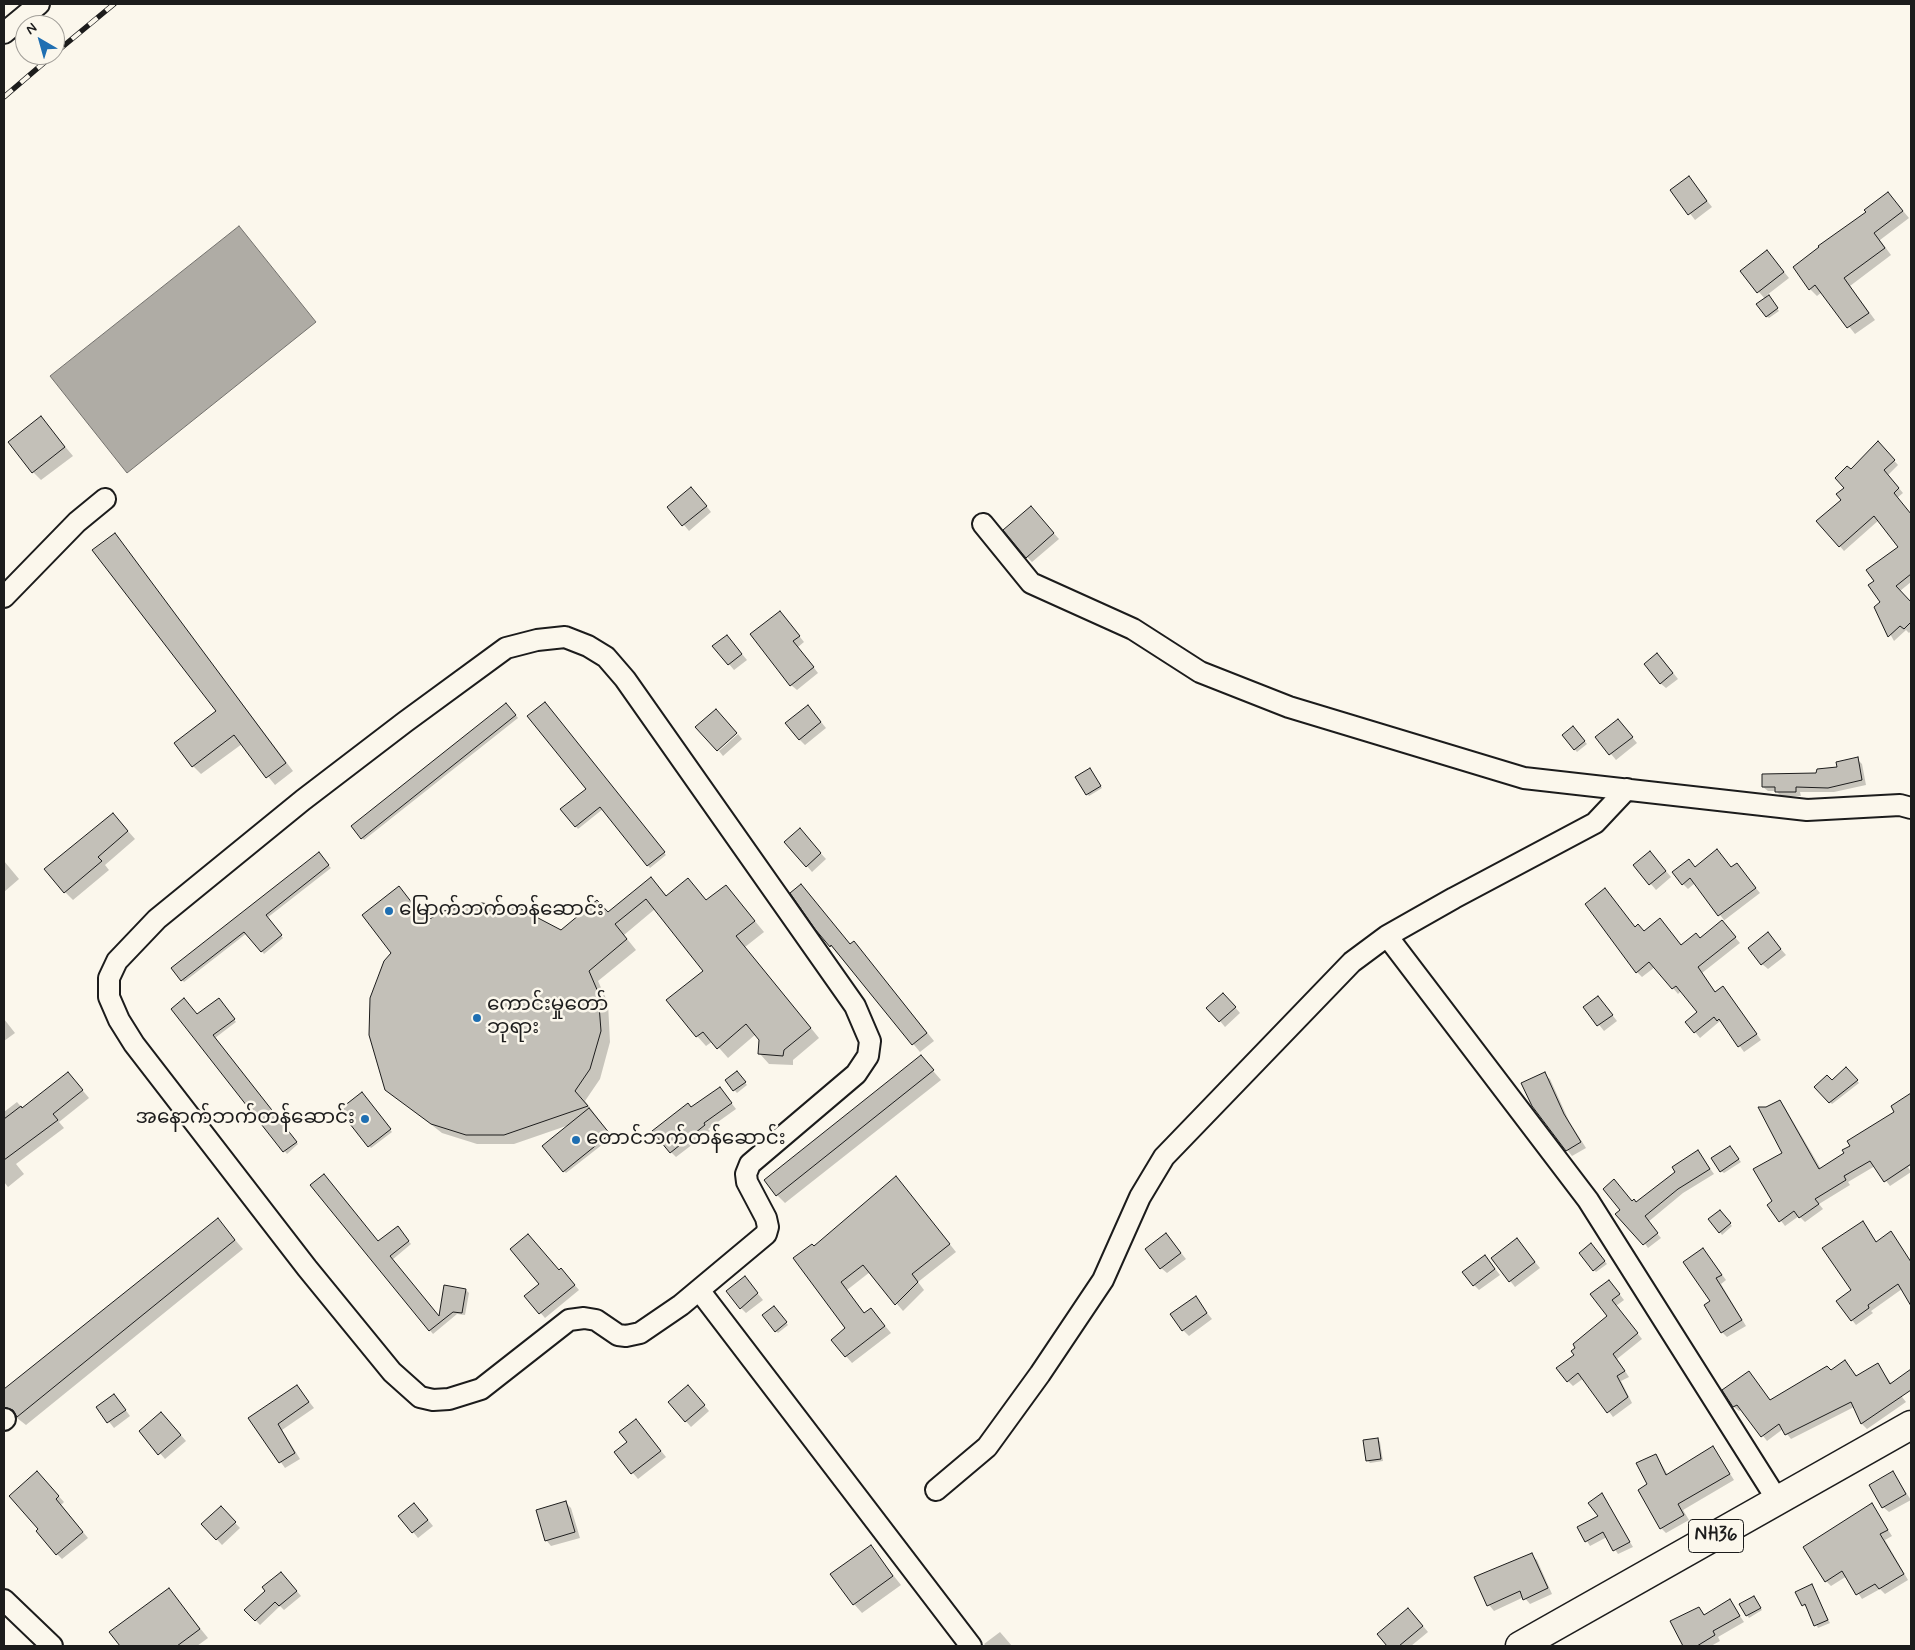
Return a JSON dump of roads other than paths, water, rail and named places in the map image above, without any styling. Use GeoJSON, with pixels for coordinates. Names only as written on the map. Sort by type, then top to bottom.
{"type":"FeatureCollection","features":[{"type":"Feature","properties":{"kind":"highway","name":"NH36"},"geometry":{"type":"LineString","coordinates":[[1520,1646],[1911,1425]]}},
{"type":"Feature","properties":{"kind":"street"},"geometry":{"type":"LineString","coordinates":[[4,32],[39,4]]}},
{"type":"Feature","properties":{"kind":"street"},"geometry":{"type":"LineString","coordinates":[[4,597],[77,522],[105,499]]}},
{"type":"Feature","properties":{"kind":"street"},"geometry":{"type":"LineString","coordinates":[[983,524],[1031,583],[1133,630],[1200,672],[1288,707],[1524,778],[1808,810],[1900,805],[1911,808]]}},
{"type":"Feature","properties":{"kind":"street"},"geometry":{"type":"LineString","coordinates":[[565,637],[588,646],[606,657],[625,680],[855,1006],[870,1041],[868,1056],[856,1074],[750,1164],[746,1174],[747,1182],[766,1218],[768,1227],[766,1234],[699,1290],[681,1305],[640,1333],[626,1336],[618,1335],[596,1320],[584,1318],[569,1320],[481,1389],[449,1399],[433,1400],[420,1397],[392,1372],[307,1268],[134,1044],[119,1020],[109,997],[109,978],[117,961],[156,919],[303,800],[506,648],[537,640],[565,637]]}},
{"type":"Feature","properties":{"kind":"street"},"geometry":{"type":"LineString","coordinates":[[936,1490],[988,1447],[1040,1374],[1103,1280],[1140,1197],[1164,1157],[1352,962],[1387,936],[1595,823],[1626,789]]}},
{"type":"Feature","properties":{"kind":"street"},"geometry":{"type":"LineString","coordinates":[[1387,936],[1588,1200],[1778,1501]]}},
{"type":"Feature","properties":{"kind":"street"},"geometry":{"type":"LineString","coordinates":[[699,1290],[971,1646]]}},
{"type":"Feature","properties":{"kind":"street"},"geometry":{"type":"LineString","coordinates":[[4,1600],[52,1646]]}},
{"type":"Feature","properties":{"kind":"railway"},"geometry":{"type":"LineString","coordinates":[[65,45],[114,4]]}},
{"type":"Feature","properties":{"kind":"railway"},"geometry":{"type":"LineString","coordinates":[[4,97],[41,65]]}},
{"type":"Feature","properties":{"kind":"place","name":"မြောက်ဘက်တန်ဆောင်း"},"geometry":{"type":"Point","coordinates":[389,911]}},
{"type":"Feature","properties":{"kind":"place","name":"ကောင်းမှုတော် ဘုရား"},"geometry":{"type":"Point","coordinates":[477,1018]}},
{"type":"Feature","properties":{"kind":"place","name":"အနောက်ဘက်တန်ဆောင်း"},"geometry":{"type":"Point","coordinates":[365,1119]}},
{"type":"Feature","properties":{"kind":"place","name":"တောင်ဘက်တန်ဆောင်း"},"geometry":{"type":"Point","coordinates":[576,1140]}}]}
